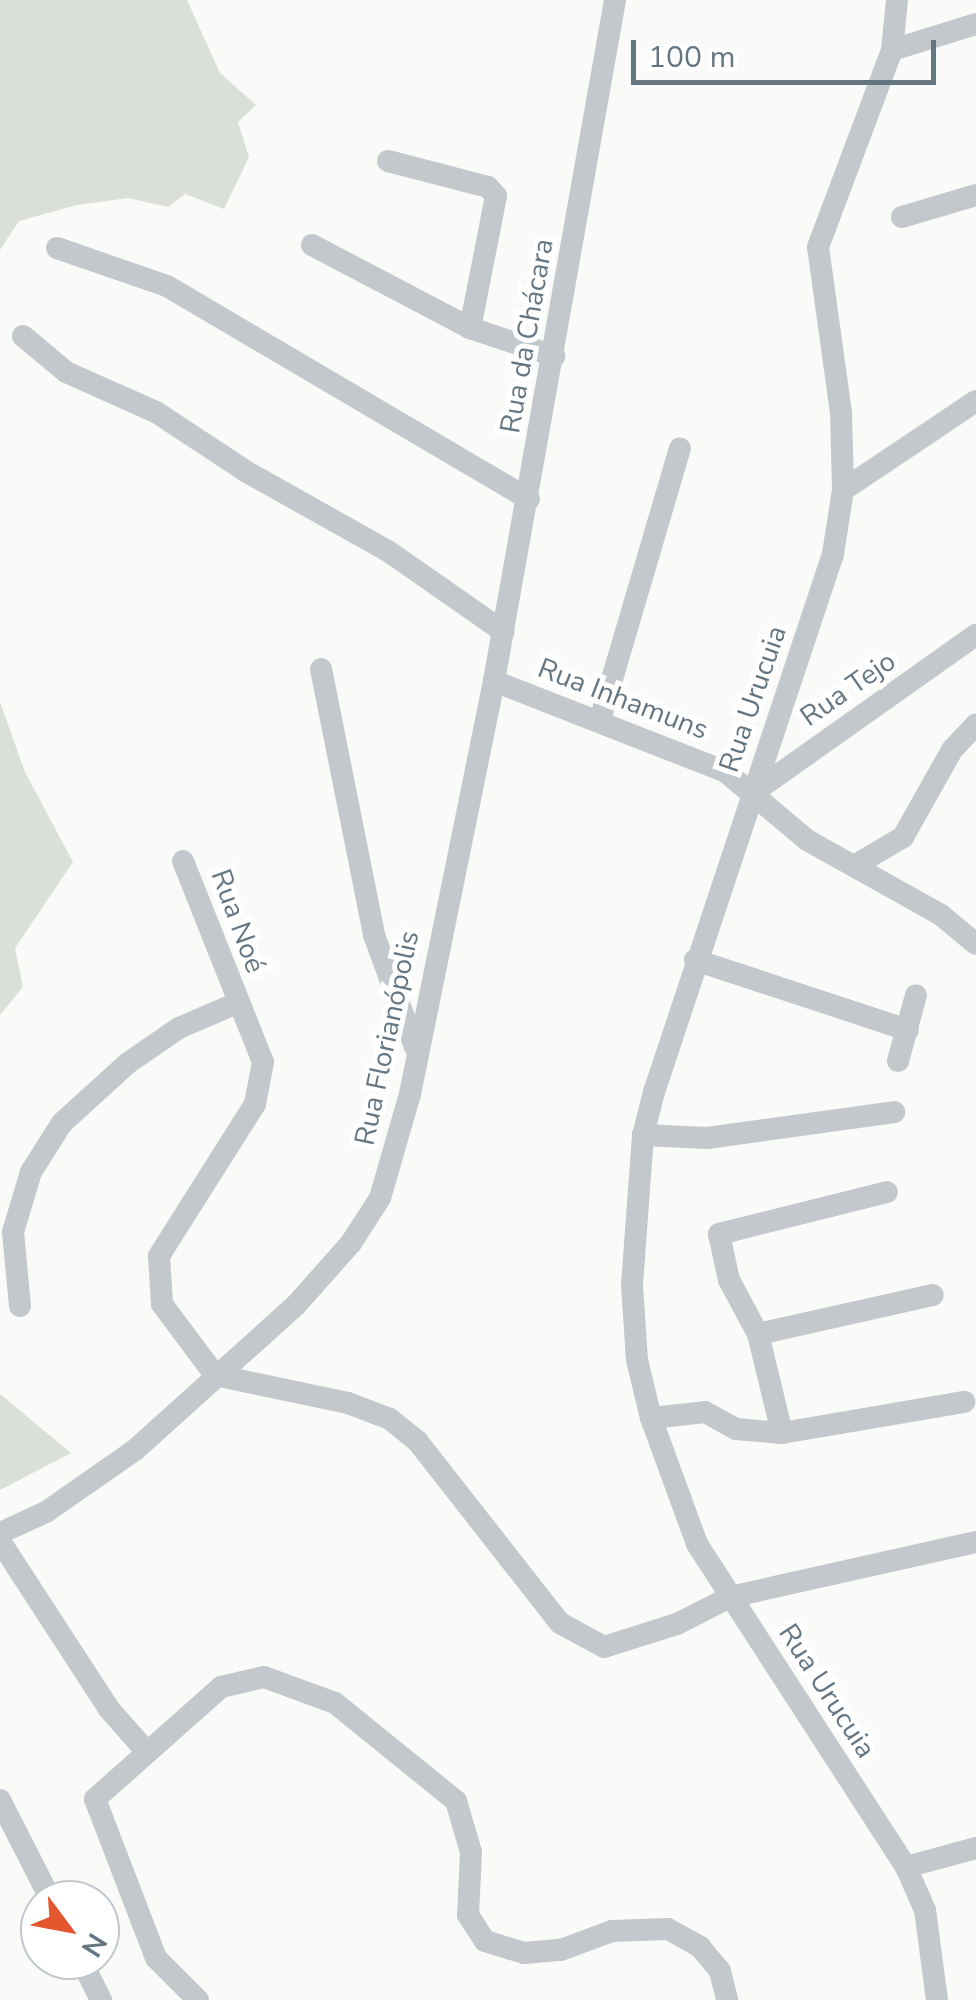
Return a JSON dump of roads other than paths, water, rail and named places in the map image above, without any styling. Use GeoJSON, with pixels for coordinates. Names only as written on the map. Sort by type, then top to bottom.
{"type":"FeatureCollection","features":[{"type":"Feature","properties":{"kind":"street","name":"Rua da Chácara"},"geometry":{"type":"LineString","coordinates":[[494,682],[615,0]]}},
{"type":"Feature","properties":{"kind":"street","name":"Rua Urucuia"},"geometry":{"type":"LineString","coordinates":[[897,0],[892,50],[818,246],[841,413],[843,490],[834,554],[695,960],[642,1134],[632,1285],[637,1360],[650,1418],[697,1544],[906,1867],[925,1910],[937,2000]]}},
{"type":"Feature","properties":{"kind":"street"},"geometry":{"type":"LineString","coordinates":[[892,50],[975,19]]}},
{"type":"Feature","properties":{"kind":"street"},"geometry":{"type":"LineString","coordinates":[[388,161],[488,188],[496,196],[470,328]]}},
{"type":"Feature","properties":{"kind":"street"},"geometry":{"type":"LineString","coordinates":[[902,216],[976,195]]}},
{"type":"Feature","properties":{"kind":"street"},"geometry":{"type":"LineString","coordinates":[[312,246],[470,328],[554,356]]}},
{"type":"Feature","properties":{"kind":"street"},"geometry":{"type":"LineString","coordinates":[[57,248],[167,286],[529,499]]}},
{"type":"Feature","properties":{"kind":"street"},"geometry":{"type":"LineString","coordinates":[[23,336],[66,372],[156,412],[246,472],[388,551],[504,632]]}},
{"type":"Feature","properties":{"kind":"street"},"geometry":{"type":"LineString","coordinates":[[843,490],[976,401]]}},
{"type":"Feature","properties":{"kind":"street"},"geometry":{"type":"LineString","coordinates":[[600,720],[680,448]]}},
{"type":"Feature","properties":{"kind":"street","name":"Rua Tejo"},"geometry":{"type":"LineString","coordinates":[[754,792],[976,636]]}},
{"type":"Feature","properties":{"kind":"street"},"geometry":{"type":"LineString","coordinates":[[321,669],[374,935],[415,1047]]}},
{"type":"Feature","properties":{"kind":"street","name":"Rua Inhamuns"},"geometry":{"type":"LineString","coordinates":[[494,682],[726,772],[807,840],[975,941]]}},
{"type":"Feature","properties":{"kind":"street","name":"Rua Florianópolis"},"geometry":{"type":"LineString","coordinates":[[0,1533],[46,1512],[135,1450],[296,1305],[352,1243],[380,1198],[400,1138],[415,1047],[494,682]]}},
{"type":"Feature","properties":{"kind":"street"},"geometry":{"type":"LineString","coordinates":[[854,866],[902,836],[952,750],[976,724]]}},
{"type":"Feature","properties":{"kind":"street","name":"Rua Noé"},"geometry":{"type":"LineString","coordinates":[[183,861],[237,1002],[258,1042],[262,1082],[220,1161],[172,1226],[157,1277],[176,1329],[216,1375]]}},
{"type":"Feature","properties":{"kind":"street"},"geometry":{"type":"LineString","coordinates":[[695,960],[908,1030]]}},
{"type":"Feature","properties":{"kind":"street"},"geometry":{"type":"LineString","coordinates":[[898,1060],[916,996]]}},
{"type":"Feature","properties":{"kind":"street"},"geometry":{"type":"LineString","coordinates":[[20,1306],[13,1232],[30,1172],[62,1123],[89,1092],[166,1037],[237,1002]]}},
{"type":"Feature","properties":{"kind":"street"},"geometry":{"type":"LineString","coordinates":[[642,1134],[707,1138],[894,1112]]}},
{"type":"Feature","properties":{"kind":"street"},"geometry":{"type":"LineString","coordinates":[[782,1433],[758,1334],[729,1280],[718,1243],[722,1232],[887,1192]]}},
{"type":"Feature","properties":{"kind":"street"},"geometry":{"type":"LineString","coordinates":[[758,1334],[933,1295]]}},
{"type":"Feature","properties":{"kind":"street"},"geometry":{"type":"LineString","coordinates":[[216,1375],[332,1399],[390,1418],[418,1442],[530,1589],[580,1639],[604,1647],[628,1644],[730,1597],[976,1542]]}},
{"type":"Feature","properties":{"kind":"street"},"geometry":{"type":"LineString","coordinates":[[650,1418],[705,1412],[736,1429],[782,1433],[964,1402]]}},
{"type":"Feature","properties":{"kind":"street"},"geometry":{"type":"LineString","coordinates":[[0,1541],[75,1661],[146,1751]]}},
{"type":"Feature","properties":{"kind":"street"},"geometry":{"type":"LineString","coordinates":[[198,2000],[156,1958],[96,1811],[104,1785],[221,1687],[264,1677],[334,1703],[456,1801],[471,1852],[468,1916],[485,1941],[524,1954],[560,1950],[612,1932],[668,1929],[700,1948],[720,1971],[727,2000]]}},
{"type":"Feature","properties":{"kind":"street"},"geometry":{"type":"LineString","coordinates":[[0,1800],[40,1880]]}},
{"type":"Feature","properties":{"kind":"street"},"geometry":{"type":"LineString","coordinates":[[906,1867],[976,1848]]}}]}
